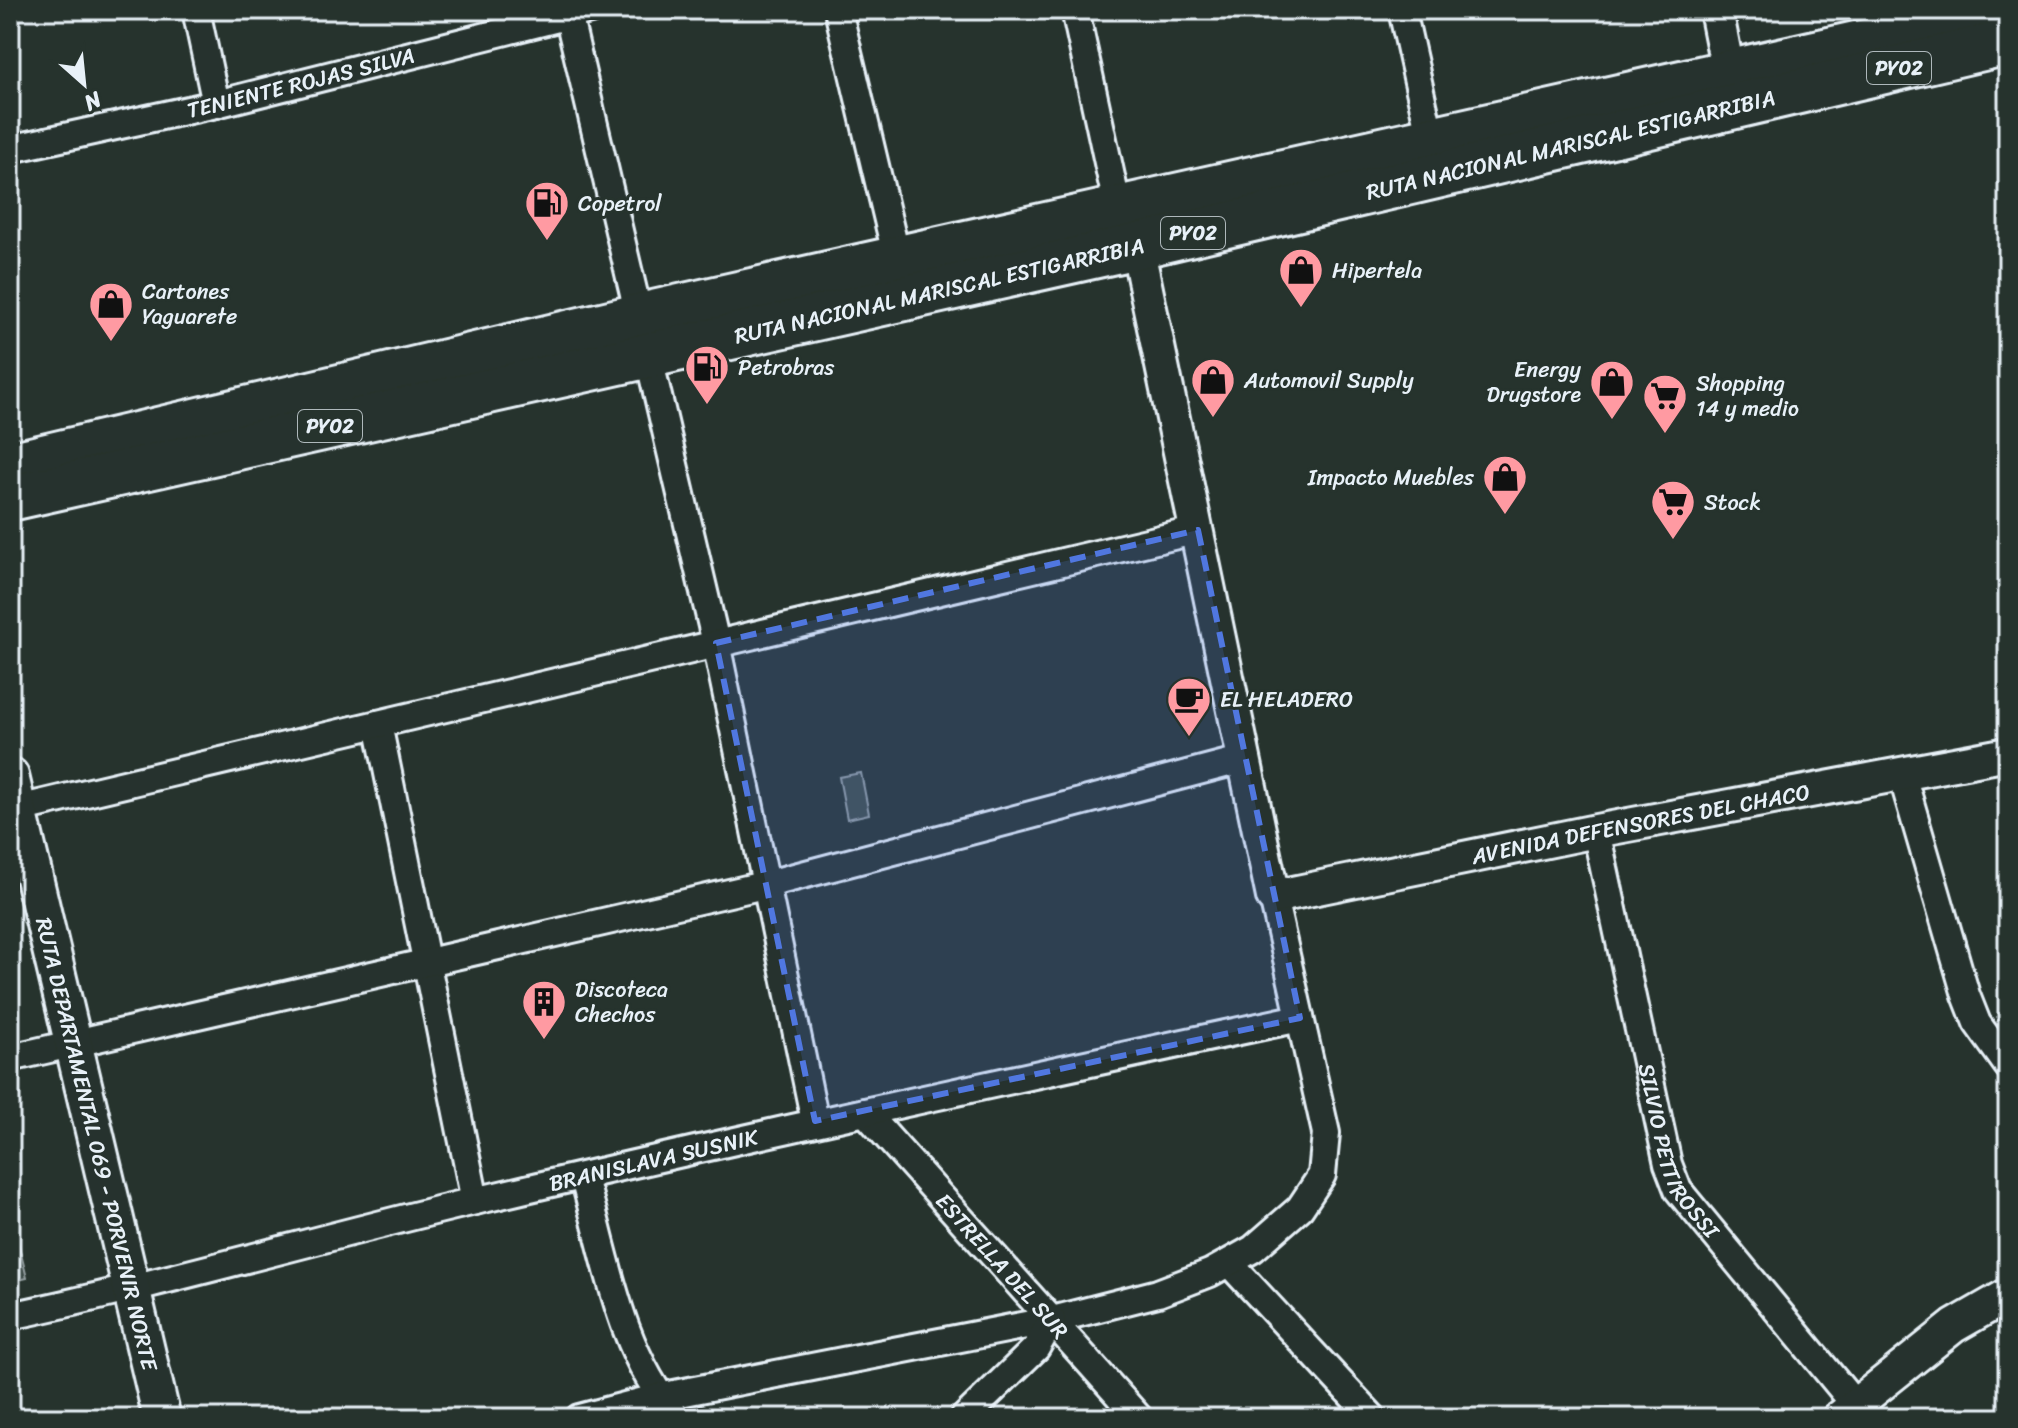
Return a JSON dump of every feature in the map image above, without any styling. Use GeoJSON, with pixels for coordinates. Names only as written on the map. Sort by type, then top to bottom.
{"type":"FeatureCollection","features":[{"type":"Feature","properties":{"kind":"highway","name":"RUTA NACIONAL MARISCAL ESTIGARRIBIA"},"geometry":{"type":"LineString","coordinates":[[10,465],[643,336],[1128,228],[1732,90],[1990,20]]}},
{"type":"Feature","properties":{"kind":"highway","name":"RUTA NACIONAL MARISCAL ESTIGARRIBIA"},"geometry":{"type":"LineString","coordinates":[[10,498],[643,336],[897,258],[1128,228],[1431,140],[1732,90]]}},
{"type":"Feature","properties":{"kind":"main road","name":"RUTA DEPARTAMENTAL 069 - PORVENIR NORTE"},"geometry":{"type":"LineString","coordinates":[[12,798],[134,1290],[162,1418]]}},
{"type":"Feature","properties":{"kind":"street"},"geometry":{"type":"LineString","coordinates":[[196,10],[216,104]]}},
{"type":"Feature","properties":{"kind":"street"},"geometry":{"type":"LineString","coordinates":[[838,10],[897,258]]}},
{"type":"Feature","properties":{"kind":"street"},"geometry":{"type":"LineString","coordinates":[[579,1418],[659,1397],[1052,1320],[1158,1293],[1229,1263],[1253,1249],[1300,1208],[1322,1175],[1326,1133],[1273,897],[1198,530],[1075,10]]}},
{"type":"Feature","properties":{"kind":"street"},"geometry":{"type":"LineString","coordinates":[[1402,10],[1431,140]]}},
{"type":"Feature","properties":{"kind":"street"},"geometry":{"type":"LineString","coordinates":[[1716,10],[1732,90]]}},
{"type":"Feature","properties":{"kind":"street"},"geometry":{"type":"LineString","coordinates":[[575,12],[643,336],[716,643],[815,1121]]}},
{"type":"Feature","properties":{"kind":"street","name":"TENIENTE ROJAS SILVA"},"geometry":{"type":"LineString","coordinates":[[10,149],[216,104],[575,12]]}},
{"type":"Feature","properties":{"kind":"street"},"geometry":{"type":"LineString","coordinates":[[12,798],[378,724],[1198,530]]}},
{"type":"Feature","properties":{"kind":"street"},"geometry":{"type":"LineString","coordinates":[[378,724],[429,962],[475,1201]]}},
{"type":"Feature","properties":{"kind":"street","name":"AVENIDA DEFENSORES DEL CHACO"},"geometry":{"type":"LineString","coordinates":[[1273,897],[1596,831],[2008,754]]}},
{"type":"Feature","properties":{"kind":"street"},"geometry":{"type":"LineString","coordinates":[[10,1058],[764,885],[1244,759]]}},
{"type":"Feature","properties":{"kind":"street"},"geometry":{"type":"LineString","coordinates":[[1902,775],[1966,995],[1977,1023],[2008,1066]]}},
{"type":"Feature","properties":{"kind":"street","name":"SILVIO PETTIROSSI"},"geometry":{"type":"LineString","coordinates":[[1596,831],[1668,1164],[1678,1190],[1853,1414]]}},
{"type":"Feature","properties":{"kind":"street","name":"BRANISLAVA SUSNIK"},"geometry":{"type":"LineString","coordinates":[[10,1316],[134,1290],[475,1201],[584,1178],[815,1121],[1300,1018]]}},
{"type":"Feature","properties":{"kind":"street","name":"ESTRELLA DEL SUR"},"geometry":{"type":"LineString","coordinates":[[865,1112],[1139,1418]]}},
{"type":"Feature","properties":{"kind":"street"},"geometry":{"type":"LineString","coordinates":[[584,1178],[628,1339],[659,1397],[677,1418]]}},
{"type":"Feature","properties":{"kind":"street"},"geometry":{"type":"LineString","coordinates":[[1229,1263],[1373,1418]]}},
{"type":"Feature","properties":{"kind":"street"},"geometry":{"type":"LineString","coordinates":[[1853,1414],[1954,1326],[2008,1295]]}},
{"type":"Feature","properties":{"kind":"street"},"geometry":{"type":"LineString","coordinates":[[964,1418],[1036,1348],[1052,1320]]}},
{"type":"Feature","properties":{"kind":"highlighted area"},"geometry":{"type":"Polygon","coordinates":[[[1198,530],[1300,1018],[815,1121],[716,643],[1198,530]]]}},
{"type":"Feature","properties":{"kind":"shaded area"},"geometry":{"type":"Polygon","coordinates":[[[861,773],[869,814],[847,819],[839,777],[861,773]]]}},
{"type":"Feature","properties":{"kind":"shaded area"},"geometry":{"type":"Polygon","coordinates":[[[10,1209],[27,1278],[10,1282],[10,1209]]]}},
{"type":"Feature","properties":{"kind":"place","name":"Copetrol"},"geometry":{"type":"Point","coordinates":[547,242]}},
{"type":"Feature","properties":{"kind":"place","name":"Hipertela"},"geometry":{"type":"Point","coordinates":[1301,309]}},
{"type":"Feature","properties":{"kind":"place","name":"Cartones Yaguarete"},"geometry":{"type":"Point","coordinates":[111,343]}},
{"type":"Feature","properties":{"kind":"place","name":"Petrobras"},"geometry":{"type":"Point","coordinates":[707,406]}},
{"type":"Feature","properties":{"kind":"place","name":"Automovil Supply"},"geometry":{"type":"Point","coordinates":[1213,419]}},
{"type":"Feature","properties":{"kind":"place","name":"Energy Drugstore"},"geometry":{"type":"Point","coordinates":[1612,421]}},
{"type":"Feature","properties":{"kind":"place","name":"Shopping 14 y medio"},"geometry":{"type":"Point","coordinates":[1665,435]}},
{"type":"Feature","properties":{"kind":"place","name":"Impacto Muebles"},"geometry":{"type":"Point","coordinates":[1505,516]}},
{"type":"Feature","properties":{"kind":"place","name":"Stock"},"geometry":{"type":"Point","coordinates":[1673,541]}},
{"type":"Feature","properties":{"kind":"place","name":"EL HELADERO"},"geometry":{"type":"Point","coordinates":[1189,738]}},
{"type":"Feature","properties":{"kind":"place","name":"Discoteca Chechos"},"geometry":{"type":"Point","coordinates":[544,1041]}}]}
